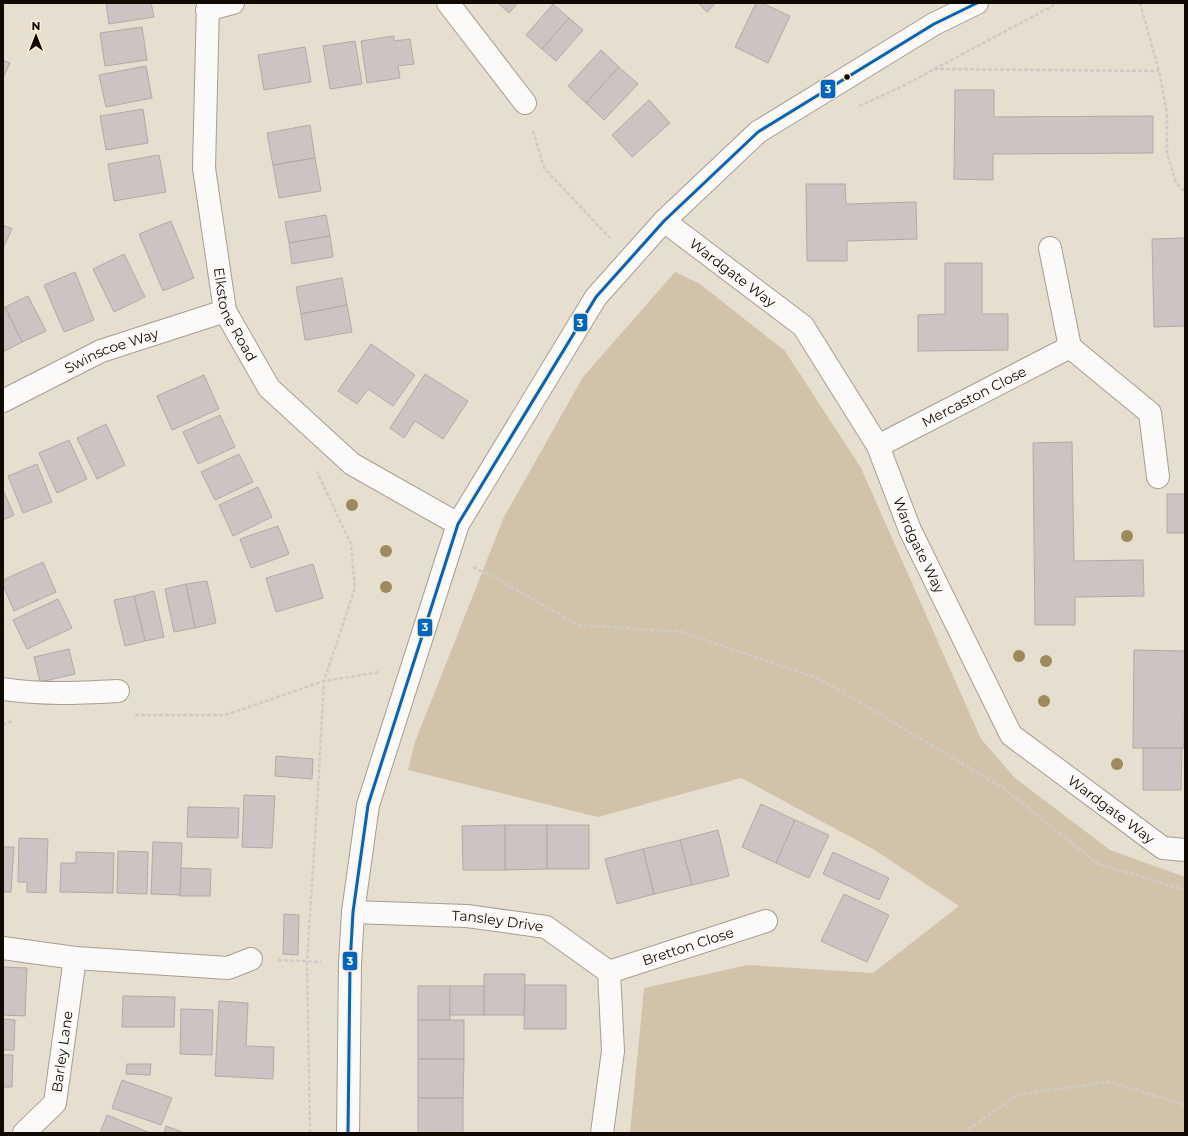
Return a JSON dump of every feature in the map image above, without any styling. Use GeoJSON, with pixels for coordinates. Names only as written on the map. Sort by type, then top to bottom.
{"type":"FeatureCollection","features":[{"type":"Feature","properties":{"kind":"street"},"geometry":{"type":"LineString","coordinates":[[208,7],[233,3]]}},
{"type":"Feature","properties":{"kind":"street"},"geometry":{"type":"LineString","coordinates":[[448,3],[525,103]]}},
{"type":"Feature","properties":{"kind":"street"},"geometry":{"type":"LineString","coordinates":[[348,1133],[350,964],[353,912],[368,805],[458,524],[596,297],[664,221],[758,132],[934,24],[977,3]]}},
{"type":"Feature","properties":{"kind":"street","name":"Elkstone Road"},"geometry":{"type":"LineString","coordinates":[[208,7],[204,168],[225,311],[269,388],[284,402],[352,464],[458,524]]}},
{"type":"Feature","properties":{"kind":"street","name":"Wardgate Way"},"geometry":{"type":"LineString","coordinates":[[664,221],[803,326],[878,446],[910,530],[1011,735],[1163,848],[1185,850]]}},
{"type":"Feature","properties":{"kind":"street"},"geometry":{"type":"LineString","coordinates":[[1050,248],[1070,347],[1150,413],[1158,476]]}},
{"type":"Feature","properties":{"kind":"street","name":"Swinscoe Way"},"geometry":{"type":"LineString","coordinates":[[3,401],[101,351],[225,311]]}},
{"type":"Feature","properties":{"kind":"street","name":"Mercaston Close"},"geometry":{"type":"LineString","coordinates":[[878,446],[1070,347]]}},
{"type":"Feature","properties":{"kind":"street"},"geometry":{"type":"LineString","coordinates":[[3,689],[22,692],[57,694],[118,691]]}},
{"type":"Feature","properties":{"kind":"street","name":"Tansley Drive"},"geometry":{"type":"LineString","coordinates":[[353,912],[467,916],[546,927],[609,972]]}},
{"type":"Feature","properties":{"kind":"street","name":"Bretton Close"},"geometry":{"type":"LineString","coordinates":[[609,972],[766,921]]}},
{"type":"Feature","properties":{"kind":"street"},"geometry":{"type":"LineString","coordinates":[[3,948],[75,958],[228,968],[251,959]]}},
{"type":"Feature","properties":{"kind":"street","name":"Barley Lane"},"geometry":{"type":"LineString","coordinates":[[24,1133],[55,1103],[75,958]]}},
{"type":"Feature","properties":{"kind":"street"},"geometry":{"type":"LineString","coordinates":[[602,1133],[614,1051],[609,972]]}},
{"type":"Feature","properties":{"kind":"path"},"geometry":{"type":"LineString","coordinates":[[858,107],[898,88],[1058,3]]}},
{"type":"Feature","properties":{"kind":"path"},"geometry":{"type":"LineString","coordinates":[[1140,3],[1159,71],[1167,114],[1167,153],[1176,183],[1185,192]]}},
{"type":"Feature","properties":{"kind":"path"},"geometry":{"type":"LineString","coordinates":[[934,69],[1159,71]]}},
{"type":"Feature","properties":{"kind":"path"},"geometry":{"type":"LineString","coordinates":[[525,103],[544,168],[630,259]]}},
{"type":"Feature","properties":{"kind":"path"},"geometry":{"type":"LineString","coordinates":[[310,1133],[307,961],[324,681],[355,588],[351,544],[316,471]]}},
{"type":"Feature","properties":{"kind":"path"},"geometry":{"type":"LineString","coordinates":[[448,554],[578,625],[682,632],[820,679],[1002,787],[1098,864],[1185,890]]}},
{"type":"Feature","properties":{"kind":"path"},"geometry":{"type":"LineString","coordinates":[[133,715],[225,715],[324,681],[412,667]]}},
{"type":"Feature","properties":{"kind":"path"},"geometry":{"type":"LineString","coordinates":[[3,725],[16,719]]}},
{"type":"Feature","properties":{"kind":"path"},"geometry":{"type":"LineString","coordinates":[[251,959],[350,964]]}},
{"type":"Feature","properties":{"kind":"path"},"geometry":{"type":"LineString","coordinates":[[963,1133],[1019,1094],[1102,1083],[1110,1082],[1185,1105]]}},
{"type":"Feature","properties":{"kind":"shaded area"},"geometry":{"type":"Polygon","coordinates":[[[675,272],[700,284],[785,351],[861,468],[981,739],[1015,778],[1110,850],[1185,877],[1185,1133],[630,1133],[644,988],[748,965],[873,973],[959,906],[873,849],[741,778],[598,817],[408,770],[415,742],[504,517],[583,377],[675,272]]]}},
{"type":"Feature","properties":{"kind":"building"},"geometry":{"type":"Polygon","coordinates":[[[106,3],[151,3],[154,17],[109,24],[106,3]]]}},
{"type":"Feature","properties":{"kind":"building"},"geometry":{"type":"Polygon","coordinates":[[[498,3],[518,3],[509,13],[498,3]]]}},
{"type":"Feature","properties":{"kind":"building"},"geometry":{"type":"Polygon","coordinates":[[[698,3],[716,3],[707,12],[698,3]]]}},
{"type":"Feature","properties":{"kind":"building"},"geometry":{"type":"Polygon","coordinates":[[[756,3],[762,3],[790,16],[768,63],[735,47],[756,3]]]}},
{"type":"Feature","properties":{"kind":"building"},"geometry":{"type":"Polygon","coordinates":[[[553,4],[569,18],[542,49],[526,35],[553,4]]]}},
{"type":"Feature","properties":{"kind":"building"},"geometry":{"type":"Polygon","coordinates":[[[569,18],[583,30],[556,61],[542,49],[569,18]]]}},
{"type":"Feature","properties":{"kind":"building"},"geometry":{"type":"Polygon","coordinates":[[[142,27],[147,60],[105,66],[100,33],[142,27]]]}},
{"type":"Feature","properties":{"kind":"building"},"geometry":{"type":"Polygon","coordinates":[[[394,36],[394,41],[410,39],[414,64],[398,66],[400,78],[367,83],[361,41],[394,36]]]}},
{"type":"Feature","properties":{"kind":"building"},"geometry":{"type":"Polygon","coordinates":[[[355,41],[362,84],[330,89],[323,46],[355,41]]]}},
{"type":"Feature","properties":{"kind":"building"},"geometry":{"type":"Polygon","coordinates":[[[305,47],[311,82],[264,90],[258,55],[305,47]]]}},
{"type":"Feature","properties":{"kind":"building"},"geometry":{"type":"Polygon","coordinates":[[[601,50],[619,67],[586,103],[568,86],[601,50]]]}},
{"type":"Feature","properties":{"kind":"building"},"geometry":{"type":"Polygon","coordinates":[[[3,60],[10,63],[3,78],[3,60]]]}},
{"type":"Feature","properties":{"kind":"building"},"geometry":{"type":"Polygon","coordinates":[[[146,66],[152,98],[106,107],[99,75],[146,66]]]}},
{"type":"Feature","properties":{"kind":"building"},"geometry":{"type":"Polygon","coordinates":[[[619,67],[638,84],[604,120],[586,103],[619,67]]]}},
{"type":"Feature","properties":{"kind":"building"},"geometry":{"type":"Polygon","coordinates":[[[955,90],[994,90],[994,117],[1153,116],[1153,153],[993,154],[993,180],[954,179],[955,90]]]}},
{"type":"Feature","properties":{"kind":"building"},"geometry":{"type":"Polygon","coordinates":[[[649,100],[670,123],[632,157],[612,135],[649,100]]]}},
{"type":"Feature","properties":{"kind":"building"},"geometry":{"type":"Polygon","coordinates":[[[143,109],[148,143],[106,150],[100,116],[143,109]]]}},
{"type":"Feature","properties":{"kind":"building"},"geometry":{"type":"Polygon","coordinates":[[[310,125],[315,158],[273,165],[267,133],[310,125]]]}},
{"type":"Feature","properties":{"kind":"building"},"geometry":{"type":"Polygon","coordinates":[[[159,155],[166,192],[114,201],[108,164],[159,155]]]}},
{"type":"Feature","properties":{"kind":"building"},"geometry":{"type":"Polygon","coordinates":[[[315,158],[321,191],[279,198],[273,165],[315,158]]]}},
{"type":"Feature","properties":{"kind":"building"},"geometry":{"type":"Polygon","coordinates":[[[806,184],[845,184],[846,204],[916,202],[917,239],[847,241],[847,261],[807,261],[806,184]]]}},
{"type":"Feature","properties":{"kind":"building"},"geometry":{"type":"Polygon","coordinates":[[[326,215],[330,236],[289,243],[285,222],[326,215]]]}},
{"type":"Feature","properties":{"kind":"building"},"geometry":{"type":"Polygon","coordinates":[[[171,221],[194,278],[163,291],[139,234],[171,221]]]}},
{"type":"Feature","properties":{"kind":"building"},"geometry":{"type":"Polygon","coordinates":[[[3,225],[12,229],[3,248],[3,225]]]}},
{"type":"Feature","properties":{"kind":"building"},"geometry":{"type":"Polygon","coordinates":[[[330,236],[333,257],[292,264],[289,243],[330,236]]]}},
{"type":"Feature","properties":{"kind":"building"},"geometry":{"type":"Polygon","coordinates":[[[1185,238],[1185,326],[1154,327],[1152,239],[1185,238]]]}},
{"type":"Feature","properties":{"kind":"building"},"geometry":{"type":"Polygon","coordinates":[[[124,254],[145,297],[114,312],[93,269],[124,254]]]}},
{"type":"Feature","properties":{"kind":"building"},"geometry":{"type":"Polygon","coordinates":[[[945,263],[982,263],[982,314],[1008,314],[1008,350],[918,351],[918,315],[945,314],[945,263]]]}},
{"type":"Feature","properties":{"kind":"building"},"geometry":{"type":"Polygon","coordinates":[[[75,272],[94,320],[64,332],[44,285],[75,272]]]}},
{"type":"Feature","properties":{"kind":"building"},"geometry":{"type":"Polygon","coordinates":[[[342,278],[347,305],[301,314],[296,287],[342,278]]]}},
{"type":"Feature","properties":{"kind":"building"},"geometry":{"type":"Polygon","coordinates":[[[28,296],[46,331],[22,342],[5,307],[28,296]]]}},
{"type":"Feature","properties":{"kind":"building"},"geometry":{"type":"Polygon","coordinates":[[[347,305],[352,332],[305,340],[301,314],[347,305]]]}},
{"type":"Feature","properties":{"kind":"building"},"geometry":{"type":"Polygon","coordinates":[[[5,307],[22,342],[3,352],[3,308],[5,307]]]}},
{"type":"Feature","properties":{"kind":"building"},"geometry":{"type":"Polygon","coordinates":[[[371,344],[415,375],[393,406],[368,389],[357,404],[338,391],[371,344]]]}},
{"type":"Feature","properties":{"kind":"building"},"geometry":{"type":"Polygon","coordinates":[[[425,374],[468,401],[443,439],[415,421],[404,438],[390,428],[425,374]]]}},
{"type":"Feature","properties":{"kind":"building"},"geometry":{"type":"Polygon","coordinates":[[[204,375],[219,409],[172,430],[157,396],[204,375]]]}},
{"type":"Feature","properties":{"kind":"building"},"geometry":{"type":"Polygon","coordinates":[[[220,415],[235,447],[198,464],[183,432],[220,415]]]}},
{"type":"Feature","properties":{"kind":"building"},"geometry":{"type":"Polygon","coordinates":[[[106,424],[125,465],[97,479],[77,438],[106,424]]]}},
{"type":"Feature","properties":{"kind":"building"},"geometry":{"type":"Polygon","coordinates":[[[69,440],[87,479],[57,493],[39,453],[69,440]]]}},
{"type":"Feature","properties":{"kind":"building"},"geometry":{"type":"Polygon","coordinates":[[[1072,442],[1074,561],[1143,560],[1144,596],[1075,597],[1075,625],[1035,625],[1033,443],[1072,442]]]}},
{"type":"Feature","properties":{"kind":"building"},"geometry":{"type":"Polygon","coordinates":[[[239,454],[253,482],[215,500],[201,472],[239,454]]]}},
{"type":"Feature","properties":{"kind":"building"},"geometry":{"type":"Polygon","coordinates":[[[37,464],[52,502],[23,513],[8,476],[37,464]]]}},
{"type":"Feature","properties":{"kind":"building"},"geometry":{"type":"Polygon","coordinates":[[[258,487],[272,517],[233,536],[219,505],[258,487]]]}},
{"type":"Feature","properties":{"kind":"building"},"geometry":{"type":"Polygon","coordinates":[[[3,490],[14,515],[3,520],[3,490]]]}},
{"type":"Feature","properties":{"kind":"building"},"geometry":{"type":"Polygon","coordinates":[[[1167,494],[1185,494],[1185,533],[1167,533],[1167,494]]]}},
{"type":"Feature","properties":{"kind":"building"},"geometry":{"type":"Polygon","coordinates":[[[278,526],[289,554],[251,568],[240,539],[278,526]]]}},
{"type":"Feature","properties":{"kind":"building"},"geometry":{"type":"Polygon","coordinates":[[[43,562],[56,592],[14,611],[3,585],[3,580],[43,562]]]}},
{"type":"Feature","properties":{"kind":"building"},"geometry":{"type":"Polygon","coordinates":[[[313,564],[323,598],[276,612],[266,578],[313,564]]]}},
{"type":"Feature","properties":{"kind":"building"},"geometry":{"type":"Polygon","coordinates":[[[207,581],[216,623],[195,628],[186,584],[207,581]]]}},
{"type":"Feature","properties":{"kind":"building"},"geometry":{"type":"Polygon","coordinates":[[[186,584],[195,628],[174,632],[165,589],[186,584]]]}},
{"type":"Feature","properties":{"kind":"building"},"geometry":{"type":"Polygon","coordinates":[[[154,591],[164,637],[145,641],[134,596],[154,591]]]}},
{"type":"Feature","properties":{"kind":"building"},"geometry":{"type":"Polygon","coordinates":[[[134,596],[145,641],[125,646],[114,600],[134,596]]]}},
{"type":"Feature","properties":{"kind":"building"},"geometry":{"type":"Polygon","coordinates":[[[58,599],[72,628],[27,649],[13,620],[58,599]]]}},
{"type":"Feature","properties":{"kind":"building"},"geometry":{"type":"Polygon","coordinates":[[[69,649],[75,674],[40,682],[34,657],[69,649]]]}},
{"type":"Feature","properties":{"kind":"building"},"geometry":{"type":"Polygon","coordinates":[[[1134,650],[1185,651],[1184,748],[1133,748],[1134,650]]]}},
{"type":"Feature","properties":{"kind":"building"},"geometry":{"type":"Polygon","coordinates":[[[1143,748],[1182,748],[1181,790],[1143,790],[1143,748]]]}},
{"type":"Feature","properties":{"kind":"building"},"geometry":{"type":"Polygon","coordinates":[[[276,756],[313,759],[312,779],[275,776],[276,756]]]}},
{"type":"Feature","properties":{"kind":"building"},"geometry":{"type":"Polygon","coordinates":[[[244,795],[275,796],[272,848],[242,847],[244,795]]]}},
{"type":"Feature","properties":{"kind":"building"},"geometry":{"type":"Polygon","coordinates":[[[761,804],[795,820],[776,863],[742,847],[761,804]]]}},
{"type":"Feature","properties":{"kind":"building"},"geometry":{"type":"Polygon","coordinates":[[[188,807],[239,808],[238,838],[187,837],[188,807]]]}},
{"type":"Feature","properties":{"kind":"building"},"geometry":{"type":"Polygon","coordinates":[[[795,820],[829,835],[809,878],[776,863],[795,820]]]}},
{"type":"Feature","properties":{"kind":"building"},"geometry":{"type":"Polygon","coordinates":[[[505,825],[547,825],[547,869],[505,870],[505,825]]]}},
{"type":"Feature","properties":{"kind":"building"},"geometry":{"type":"Polygon","coordinates":[[[505,825],[505,870],[463,870],[462,826],[505,825]]]}},
{"type":"Feature","properties":{"kind":"building"},"geometry":{"type":"Polygon","coordinates":[[[547,825],[589,825],[589,869],[547,869],[547,825]]]}},
{"type":"Feature","properties":{"kind":"building"},"geometry":{"type":"Polygon","coordinates":[[[718,830],[729,876],[692,885],[680,840],[718,830]]]}},
{"type":"Feature","properties":{"kind":"building"},"geometry":{"type":"Polygon","coordinates":[[[19,838],[48,839],[46,893],[27,892],[27,882],[18,882],[19,838]]]}},
{"type":"Feature","properties":{"kind":"building"},"geometry":{"type":"Polygon","coordinates":[[[680,840],[692,885],[654,894],[643,849],[680,840]]]}},
{"type":"Feature","properties":{"kind":"building"},"geometry":{"type":"Polygon","coordinates":[[[153,842],[182,843],[180,895],[151,894],[153,842]]]}},
{"type":"Feature","properties":{"kind":"building"},"geometry":{"type":"Polygon","coordinates":[[[3,847],[14,847],[11,892],[3,892],[3,847]]]}},
{"type":"Feature","properties":{"kind":"building"},"geometry":{"type":"Polygon","coordinates":[[[643,849],[654,894],[617,904],[605,859],[643,849]]]}},
{"type":"Feature","properties":{"kind":"building"},"geometry":{"type":"Polygon","coordinates":[[[118,851],[148,852],[147,894],[117,893],[118,851]]]}},
{"type":"Feature","properties":{"kind":"building"},"geometry":{"type":"Polygon","coordinates":[[[76,852],[114,853],[113,893],[60,892],[61,863],[76,863],[76,852]]]}},
{"type":"Feature","properties":{"kind":"building"},"geometry":{"type":"Polygon","coordinates":[[[833,852],[889,878],[879,900],[823,874],[833,852]]]}},
{"type":"Feature","properties":{"kind":"building"},"geometry":{"type":"Polygon","coordinates":[[[181,868],[211,869],[210,896],[180,896],[181,868]]]}},
{"type":"Feature","properties":{"kind":"building"},"geometry":{"type":"Polygon","coordinates":[[[844,894],[889,915],[867,962],[821,941],[844,894]]]}},
{"type":"Feature","properties":{"kind":"building"},"geometry":{"type":"Polygon","coordinates":[[[284,914],[299,915],[298,955],[283,954],[284,914]]]}},
{"type":"Feature","properties":{"kind":"building"},"geometry":{"type":"Polygon","coordinates":[[[3,967],[27,968],[25,1016],[3,1015],[3,967]]]}},
{"type":"Feature","properties":{"kind":"building"},"geometry":{"type":"Polygon","coordinates":[[[484,974],[525,974],[524,1015],[484,1015],[484,974]]]}},
{"type":"Feature","properties":{"kind":"building"},"geometry":{"type":"Polygon","coordinates":[[[525,985],[566,985],[566,1029],[524,1029],[525,985]]]}},
{"type":"Feature","properties":{"kind":"building"},"geometry":{"type":"Polygon","coordinates":[[[418,986],[450,986],[450,1020],[418,1020],[418,986]]]}},
{"type":"Feature","properties":{"kind":"building"},"geometry":{"type":"Polygon","coordinates":[[[450,986],[484,986],[484,1015],[450,1015],[450,986]]]}},
{"type":"Feature","properties":{"kind":"building"},"geometry":{"type":"Polygon","coordinates":[[[123,996],[175,997],[174,1027],[122,1027],[123,996]]]}},
{"type":"Feature","properties":{"kind":"building"},"geometry":{"type":"Polygon","coordinates":[[[219,1001],[248,1003],[246,1046],[274,1047],[273,1079],[215,1076],[219,1001]]]}},
{"type":"Feature","properties":{"kind":"building"},"geometry":{"type":"Polygon","coordinates":[[[181,1009],[213,1010],[212,1055],[180,1054],[181,1009]]]}},
{"type":"Feature","properties":{"kind":"building"},"geometry":{"type":"Polygon","coordinates":[[[3,1019],[15,1020],[14,1050],[3,1050],[3,1019]]]}},
{"type":"Feature","properties":{"kind":"building"},"geometry":{"type":"Polygon","coordinates":[[[418,1020],[464,1020],[464,1059],[418,1059],[418,1020]]]}},
{"type":"Feature","properties":{"kind":"building"},"geometry":{"type":"Polygon","coordinates":[[[3,1055],[13,1055],[12,1087],[3,1087],[3,1055]]]}},
{"type":"Feature","properties":{"kind":"building"},"geometry":{"type":"Polygon","coordinates":[[[418,1059],[464,1059],[463,1098],[418,1098],[418,1059]]]}},
{"type":"Feature","properties":{"kind":"building"},"geometry":{"type":"Polygon","coordinates":[[[127,1064],[151,1064],[150,1075],[126,1074],[127,1064]]]}},
{"type":"Feature","properties":{"kind":"building"},"geometry":{"type":"Polygon","coordinates":[[[122,1080],[172,1098],[161,1125],[112,1108],[122,1080]]]}},
{"type":"Feature","properties":{"kind":"building"},"geometry":{"type":"Polygon","coordinates":[[[418,1098],[463,1098],[463,1133],[418,1133],[418,1098]]]}},
{"type":"Feature","properties":{"kind":"building"},"geometry":{"type":"Polygon","coordinates":[[[107,1115],[150,1133],[100,1133],[107,1115]]]}},
{"type":"Feature","properties":{"kind":"building"},"geometry":{"type":"Polygon","coordinates":[[[166,1126],[185,1133],[164,1133],[166,1126]]]}},
{"type":"Feature","properties":{"kind":"transit line","name":"3"},"geometry":{"type":"LineString","coordinates":[[348,1133],[350,964],[353,912],[368,805],[458,524],[596,297],[664,221],[758,132],[934,24],[977,3]]}}]}
